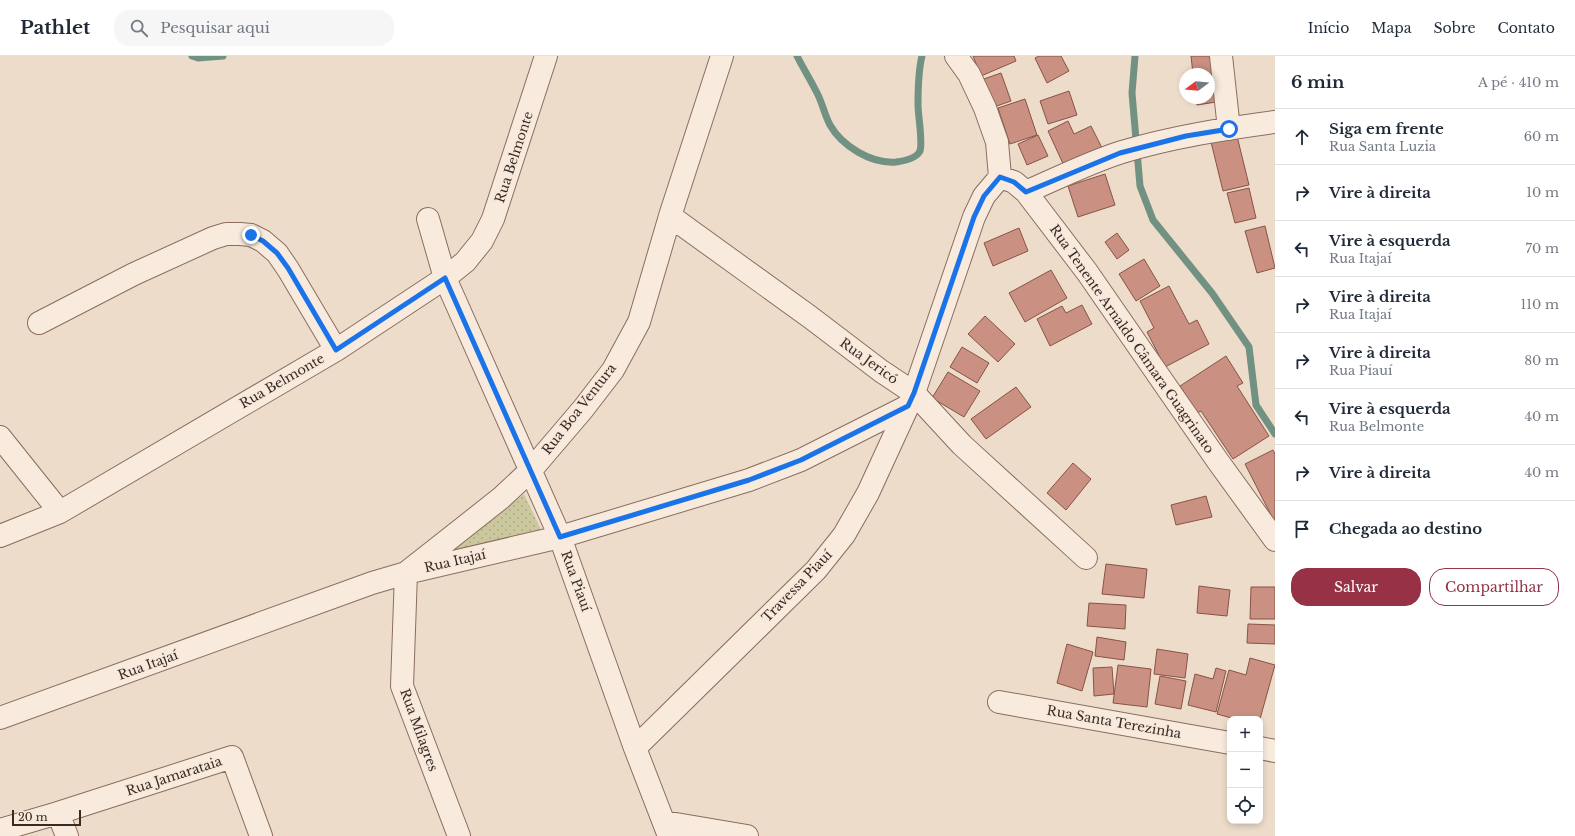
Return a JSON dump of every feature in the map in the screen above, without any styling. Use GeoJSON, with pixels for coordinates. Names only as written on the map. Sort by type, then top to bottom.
{"type":"FeatureCollection","features":[{"type":"Feature","properties":{"kind":"street","name":"Rua Belmonte"},"geometry":{"type":"LineString","coordinates":[[0,536],[60,512],[336,350],[445,278],[465,262],[482,241],[493,219],[546,56]]}},
{"type":"Feature","properties":{"kind":"street","name":"Rua Boa Ventura"},"geometry":{"type":"LineString","coordinates":[[406,573],[496,503],[530,470],[583,409],[613,370],[639,322],[670,216],[722,56]]}},
{"type":"Feature","properties":{"kind":"street"},"geometry":{"type":"LineString","coordinates":[[911,400],[974,217],[984,196],[1000,177],[997,142],[985,108],[970,74],[956,56]]}},
{"type":"Feature","properties":{"kind":"street"},"geometry":{"type":"LineString","coordinates":[[1221,56],[1229,129]]}},
{"type":"Feature","properties":{"kind":"street"},"geometry":{"type":"LineString","coordinates":[[1026,192],[1120,153],[1149,144],[1186,136],[1275,122]]}},
{"type":"Feature","properties":{"kind":"street","name":"Rua Tenente Arnaldo Câmara Guagrinato"},"geometry":{"type":"LineString","coordinates":[[1000,177],[1014,182],[1026,192],[1087,272],[1275,540]]}},
{"type":"Feature","properties":{"kind":"street","name":"Rua Jericó"},"geometry":{"type":"LineString","coordinates":[[670,216],[810,317],[881,372],[1086,558]]}},
{"type":"Feature","properties":{"kind":"street","name":"Rua Piauí"},"geometry":{"type":"LineString","coordinates":[[428,219],[445,278],[560,537],[635,748],[666,829]]}},
{"type":"Feature","properties":{"kind":"street"},"geometry":{"type":"LineString","coordinates":[[39,323],[134,274],[213,238],[226,234],[240,234],[251,235],[263,241],[277,253],[288,268],[336,350]]}},
{"type":"Feature","properties":{"kind":"street","name":"Rua Itajaí"},"geometry":{"type":"LineString","coordinates":[[0,718],[372,583],[406,573],[560,537],[749,480],[801,460],[911,400]]}},
{"type":"Feature","properties":{"kind":"street","name":"Travessa Piauí"},"geometry":{"type":"LineString","coordinates":[[635,748],[816,570],[844,536],[868,493],[911,400]]}},
{"type":"Feature","properties":{"kind":"street"},"geometry":{"type":"LineString","coordinates":[[0,437],[60,512]]}},
{"type":"Feature","properties":{"kind":"street","name":"Rua Milagres"},"geometry":{"type":"LineString","coordinates":[[406,573],[402,686],[459,836]]}},
{"type":"Feature","properties":{"kind":"street","name":"Rua Santa Terezinha"},"geometry":{"type":"LineString","coordinates":[[999,702],[1227,742]]}},
{"type":"Feature","properties":{"kind":"street"},"geometry":{"type":"LineString","coordinates":[[1263,748],[1275,750]]}},
{"type":"Feature","properties":{"kind":"street","name":"Rua Jamarataia"},"geometry":{"type":"LineString","coordinates":[[58,813],[232,757],[261,836]]}},
{"type":"Feature","properties":{"kind":"street"},"geometry":{"type":"LineString","coordinates":[[0,830],[58,813],[67,836]]}},
{"type":"Feature","properties":{"kind":"street"},"geometry":{"type":"LineString","coordinates":[[666,829],[747,836]]}},
{"type":"Feature","properties":{"kind":"shaded area"},"geometry":{"type":"Polygon","coordinates":[[[524,494],[544,536],[435,563],[524,494]]]}},
{"type":"Feature","properties":{"kind":"building"},"geometry":{"type":"Polygon","coordinates":[[[973,56],[1014,56],[1016,61],[981,76],[973,56]]]}},
{"type":"Feature","properties":{"kind":"building"},"geometry":{"type":"Polygon","coordinates":[[[1039,56],[1061,56],[1069,71],[1047,83],[1035,58],[1039,56]]]}},
{"type":"Feature","properties":{"kind":"building"},"geometry":{"type":"Polygon","coordinates":[[[1191,56],[1210,56],[1212,68],[1192,68],[1191,56]]]}},
{"type":"Feature","properties":{"kind":"building"},"geometry":{"type":"Polygon","coordinates":[[[1001,73],[1011,101],[991,108],[981,80],[1001,73]]]}},
{"type":"Feature","properties":{"kind":"building"},"geometry":{"type":"Polygon","coordinates":[[[1069,91],[1077,115],[1048,124],[1040,101],[1069,91]]]}},
{"type":"Feature","properties":{"kind":"building"},"geometry":{"type":"Polygon","coordinates":[[[1025,99],[1037,135],[1010,144],[998,108],[1025,99]]]}},
{"type":"Feature","properties":{"kind":"building"},"geometry":{"type":"Polygon","coordinates":[[[1068,121],[1074,134],[1091,126],[1103,150],[1065,168],[1048,131],[1068,121]]]}},
{"type":"Feature","properties":{"kind":"building"},"geometry":{"type":"Polygon","coordinates":[[[1038,135],[1048,156],[1027,165],[1018,144],[1038,135]]]}},
{"type":"Feature","properties":{"kind":"building"},"geometry":{"type":"Polygon","coordinates":[[[1237,136],[1249,185],[1223,191],[1211,142],[1237,136]]]}},
{"type":"Feature","properties":{"kind":"building"},"geometry":{"type":"Polygon","coordinates":[[[1105,174],[1115,205],[1078,217],[1068,186],[1105,174]]]}},
{"type":"Feature","properties":{"kind":"building"},"geometry":{"type":"Polygon","coordinates":[[[1249,188],[1256,218],[1235,223],[1227,193],[1249,188]]]}},
{"type":"Feature","properties":{"kind":"building"},"geometry":{"type":"Polygon","coordinates":[[[1265,226],[1275,268],[1257,273],[1245,231],[1265,226]]]}},
{"type":"Feature","properties":{"kind":"building"},"geometry":{"type":"Polygon","coordinates":[[[1019,228],[1028,251],[993,266],[984,243],[1019,228]]]}},
{"type":"Feature","properties":{"kind":"building"},"geometry":{"type":"Polygon","coordinates":[[[1117,233],[1129,250],[1117,259],[1105,242],[1117,233]]]}},
{"type":"Feature","properties":{"kind":"building"},"geometry":{"type":"Polygon","coordinates":[[[1144,259],[1160,286],[1136,301],[1119,274],[1144,259]]]}},
{"type":"Feature","properties":{"kind":"building"},"geometry":{"type":"Polygon","coordinates":[[[1051,270],[1067,298],[1025,322],[1009,293],[1051,270]]]}},
{"type":"Feature","properties":{"kind":"building"},"geometry":{"type":"Polygon","coordinates":[[[1169,286],[1189,324],[1197,320],[1209,344],[1165,367],[1147,332],[1154,328],[1140,301],[1169,286]]]}},
{"type":"Feature","properties":{"kind":"building"},"geometry":{"type":"Polygon","coordinates":[[[1082,305],[1092,324],[1050,346],[1037,319],[1062,306],[1066,313],[1082,305]]]}},
{"type":"Feature","properties":{"kind":"building"},"geometry":{"type":"Polygon","coordinates":[[[985,316],[1015,344],[998,362],[968,334],[985,316]]]}},
{"type":"Feature","properties":{"kind":"building"},"geometry":{"type":"Polygon","coordinates":[[[962,347],[989,363],[977,383],[950,367],[962,347]]]}},
{"type":"Feature","properties":{"kind":"building"},"geometry":{"type":"Polygon","coordinates":[[[1226,356],[1243,383],[1237,386],[1269,436],[1233,459],[1201,411],[1197,413],[1180,386],[1226,356]]]}},
{"type":"Feature","properties":{"kind":"building"},"geometry":{"type":"Polygon","coordinates":[[[948,372],[980,391],[964,417],[932,398],[948,372]]]}},
{"type":"Feature","properties":{"kind":"building"},"geometry":{"type":"Polygon","coordinates":[[[1016,387],[1031,407],[986,439],[971,419],[1016,387]]]}},
{"type":"Feature","properties":{"kind":"building"},"geometry":{"type":"Polygon","coordinates":[[[1273,450],[1275,454],[1274,521],[1245,464],[1273,450]]]}},
{"type":"Feature","properties":{"kind":"building"},"geometry":{"type":"Polygon","coordinates":[[[1073,463],[1091,479],[1066,510],[1047,493],[1073,463]]]}},
{"type":"Feature","properties":{"kind":"building"},"geometry":{"type":"Polygon","coordinates":[[[1206,496],[1212,517],[1176,525],[1171,505],[1206,496]]]}},
{"type":"Feature","properties":{"kind":"building"},"geometry":{"type":"Polygon","coordinates":[[[1106,564],[1147,569],[1144,598],[1102,594],[1106,564]]]}},
{"type":"Feature","properties":{"kind":"building"},"geometry":{"type":"Polygon","coordinates":[[[1199,586],[1230,590],[1227,616],[1197,613],[1199,586]]]}},
{"type":"Feature","properties":{"kind":"building"},"geometry":{"type":"Polygon","coordinates":[[[1251,587],[1275,587],[1275,619],[1250,619],[1251,587]]]}},
{"type":"Feature","properties":{"kind":"building"},"geometry":{"type":"Polygon","coordinates":[[[1089,603],[1126,605],[1125,629],[1087,626],[1089,603]]]}},
{"type":"Feature","properties":{"kind":"building"},"geometry":{"type":"Polygon","coordinates":[[[1248,624],[1275,625],[1275,644],[1247,643],[1248,624]]]}},
{"type":"Feature","properties":{"kind":"building"},"geometry":{"type":"Polygon","coordinates":[[[1097,637],[1126,642],[1124,660],[1095,656],[1097,637]]]}},
{"type":"Feature","properties":{"kind":"building"},"geometry":{"type":"Polygon","coordinates":[[[1067,644],[1093,652],[1082,691],[1057,683],[1067,644]]]}},
{"type":"Feature","properties":{"kind":"building"},"geometry":{"type":"Polygon","coordinates":[[[1157,649],[1188,654],[1185,678],[1154,674],[1157,649]]]}},
{"type":"Feature","properties":{"kind":"building"},"geometry":{"type":"Polygon","coordinates":[[[1250,658],[1275,665],[1261,716],[1227,717],[1217,714],[1229,670],[1246,675],[1250,658]]]}},
{"type":"Feature","properties":{"kind":"building"},"geometry":{"type":"Polygon","coordinates":[[[1118,665],[1151,669],[1147,707],[1113,703],[1118,665]]]}},
{"type":"Feature","properties":{"kind":"building"},"geometry":{"type":"Polygon","coordinates":[[[1112,667],[1114,694],[1094,696],[1093,668],[1112,667]]]}},
{"type":"Feature","properties":{"kind":"building"},"geometry":{"type":"Polygon","coordinates":[[[1216,668],[1226,671],[1216,712],[1188,705],[1195,674],[1213,679],[1216,668]]]}},
{"type":"Feature","properties":{"kind":"building"},"geometry":{"type":"Polygon","coordinates":[[[1160,676],[1186,681],[1181,709],[1155,704],[1160,676]]]}},
{"type":"Feature","properties":{"kind":"waterway"},"geometry":{"type":"LineString","coordinates":[[192,56],[198,58],[223,56]]}},
{"type":"Feature","properties":{"kind":"waterway"},"geometry":{"type":"LineString","coordinates":[[797,56],[818,95],[830,125],[835,133],[858,152],[867,157],[886,162],[896,162],[913,158],[920,151],[921,141],[918,93],[922,56]]}},
{"type":"Feature","properties":{"kind":"waterway"},"geometry":{"type":"LineString","coordinates":[[1135,56],[1132,93],[1140,186],[1153,220],[1212,293],[1249,347],[1256,405],[1275,434]]}},
{"type":"Feature","properties":{"kind":"route"},"geometry":{"type":"LineString","coordinates":[[251,235],[263,241],[277,253],[288,268],[336,350],[445,278],[560,537],[749,480],[801,460],[852,436],[908,406],[914,393],[974,217],[984,196],[1000,177],[1014,182],[1026,192],[1120,153],[1149,144],[1229,129]]}}]}
